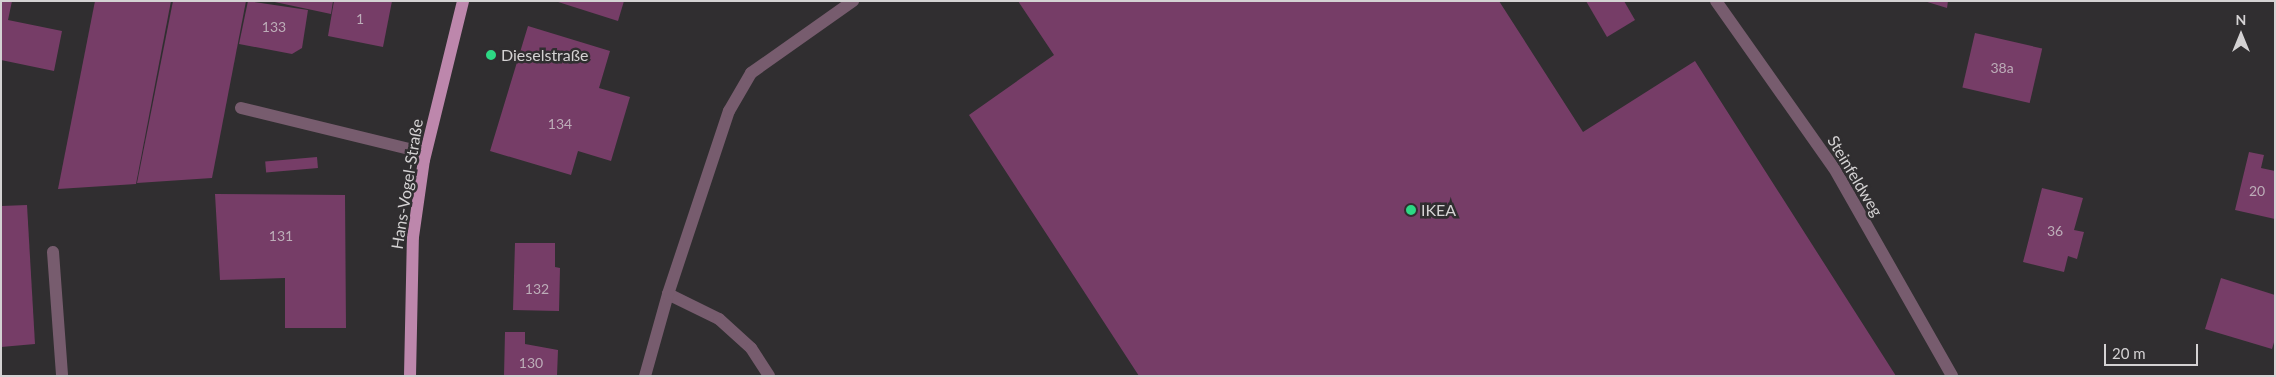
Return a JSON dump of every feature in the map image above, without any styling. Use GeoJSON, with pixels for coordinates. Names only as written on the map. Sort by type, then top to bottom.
{"type":"FeatureCollection","features":[{"type":"Feature","properties":{"kind":"main road","name":"Hans-Vogel-Straße"},"geometry":{"type":"LineString","coordinates":[[410,376],[413,237],[425,153],[463,1]]}},
{"type":"Feature","properties":{"kind":"street"},"geometry":{"type":"LineString","coordinates":[[645,376],[668,294],[729,112],[752,73],[853,1]]}},
{"type":"Feature","properties":{"kind":"street","name":"Steinfeldweg"},"geometry":{"type":"LineString","coordinates":[[1716,1],[1834,168],[1952,376]]}},
{"type":"Feature","properties":{"kind":"street"},"geometry":{"type":"LineString","coordinates":[[242,108],[425,153]]}},
{"type":"Feature","properties":{"kind":"street"},"geometry":{"type":"LineString","coordinates":[[53,252],[62,376]]}},
{"type":"Feature","properties":{"kind":"street"},"geometry":{"type":"LineString","coordinates":[[668,294],[719,319],[751,348],[769,376]]}},
{"type":"Feature","properties":{"kind":"building"},"geometry":{"type":"Polygon","coordinates":[[[1,1],[12,1],[8,20],[62,31],[54,71],[1,60],[1,1]]]}},
{"type":"Feature","properties":{"kind":"building"},"geometry":{"type":"Polygon","coordinates":[[[95,1],[171,1],[136,184],[58,189],[95,1]]]}},
{"type":"Feature","properties":{"kind":"building"},"geometry":{"type":"Polygon","coordinates":[[[173,1],[246,1],[212,178],[137,183],[173,1]]]}},
{"type":"Feature","properties":{"kind":"building"},"geometry":{"type":"Polygon","coordinates":[[[248,1],[308,10],[302,48],[292,54],[239,44],[248,1]]]}},
{"type":"Feature","properties":{"kind":"building"},"geometry":{"type":"Polygon","coordinates":[[[270,1],[333,1],[331,14],[270,1]]]}},
{"type":"Feature","properties":{"kind":"building"},"geometry":{"type":"Polygon","coordinates":[[[334,1],[392,1],[383,47],[328,36],[334,1]]]}},
{"type":"Feature","properties":{"kind":"building"},"geometry":{"type":"Polygon","coordinates":[[[555,1],[624,1],[618,21],[555,1]]]}},
{"type":"Feature","properties":{"kind":"building","name":"IKEA"},"geometry":{"type":"Polygon","coordinates":[[[1018,1],[1499,1],[1583,132],[1695,61],[1896,376],[1139,376],[969,115],[1054,55],[1018,1]]]}},
{"type":"Feature","properties":{"kind":"building"},"geometry":{"type":"Polygon","coordinates":[[[1586,1],[1624,1],[1635,20],[1607,37],[1586,1]]]}},
{"type":"Feature","properties":{"kind":"building"},"geometry":{"type":"Polygon","coordinates":[[[1924,1],[1948,1],[1947,8],[1924,1]]]}},
{"type":"Feature","properties":{"kind":"building"},"geometry":{"type":"Polygon","coordinates":[[[528,26],[610,51],[599,88],[630,97],[611,161],[578,151],[571,175],[490,151],[528,26]]]}},
{"type":"Feature","properties":{"kind":"building"},"geometry":{"type":"Polygon","coordinates":[[[1975,33],[2042,49],[2030,103],[1962,88],[1975,33]]]}},
{"type":"Feature","properties":{"kind":"building"},"geometry":{"type":"Polygon","coordinates":[[[2249,152],[2264,155],[2261,168],[2275,171],[2275,219],[2235,210],[2249,152]]]}},
{"type":"Feature","properties":{"kind":"building"},"geometry":{"type":"Polygon","coordinates":[[[317,157],[318,168],[266,172],[265,162],[317,157]]]}},
{"type":"Feature","properties":{"kind":"building"},"geometry":{"type":"Polygon","coordinates":[[[2042,188],[2083,198],[2074,230],[2084,232],[2077,259],[2068,256],[2064,272],[2023,262],[2042,188]]]}},
{"type":"Feature","properties":{"kind":"building"},"geometry":{"type":"Polygon","coordinates":[[[215,194],[345,195],[346,328],[285,328],[285,278],[220,280],[215,194]]]}},
{"type":"Feature","properties":{"kind":"building"},"geometry":{"type":"Polygon","coordinates":[[[27,205],[35,344],[1,347],[1,206],[27,205]]]}},
{"type":"Feature","properties":{"kind":"building"},"geometry":{"type":"Polygon","coordinates":[[[515,243],[555,243],[555,267],[560,268],[559,311],[513,310],[515,243]]]}},
{"type":"Feature","properties":{"kind":"building"},"geometry":{"type":"Polygon","coordinates":[[[2221,278],[2275,295],[2275,339],[2272,349],[2205,329],[2221,278]]]}},
{"type":"Feature","properties":{"kind":"building"},"geometry":{"type":"Polygon","coordinates":[[[505,332],[525,332],[525,344],[558,350],[557,376],[504,376],[505,332]]]}},
{"type":"Feature","properties":{"kind":"place","name":"Dieselstraße"},"geometry":{"type":"Point","coordinates":[491,55]}},
{"type":"Feature","properties":{"kind":"place","name":"IKEA"},"geometry":{"type":"Point","coordinates":[1411,210]}}]}
